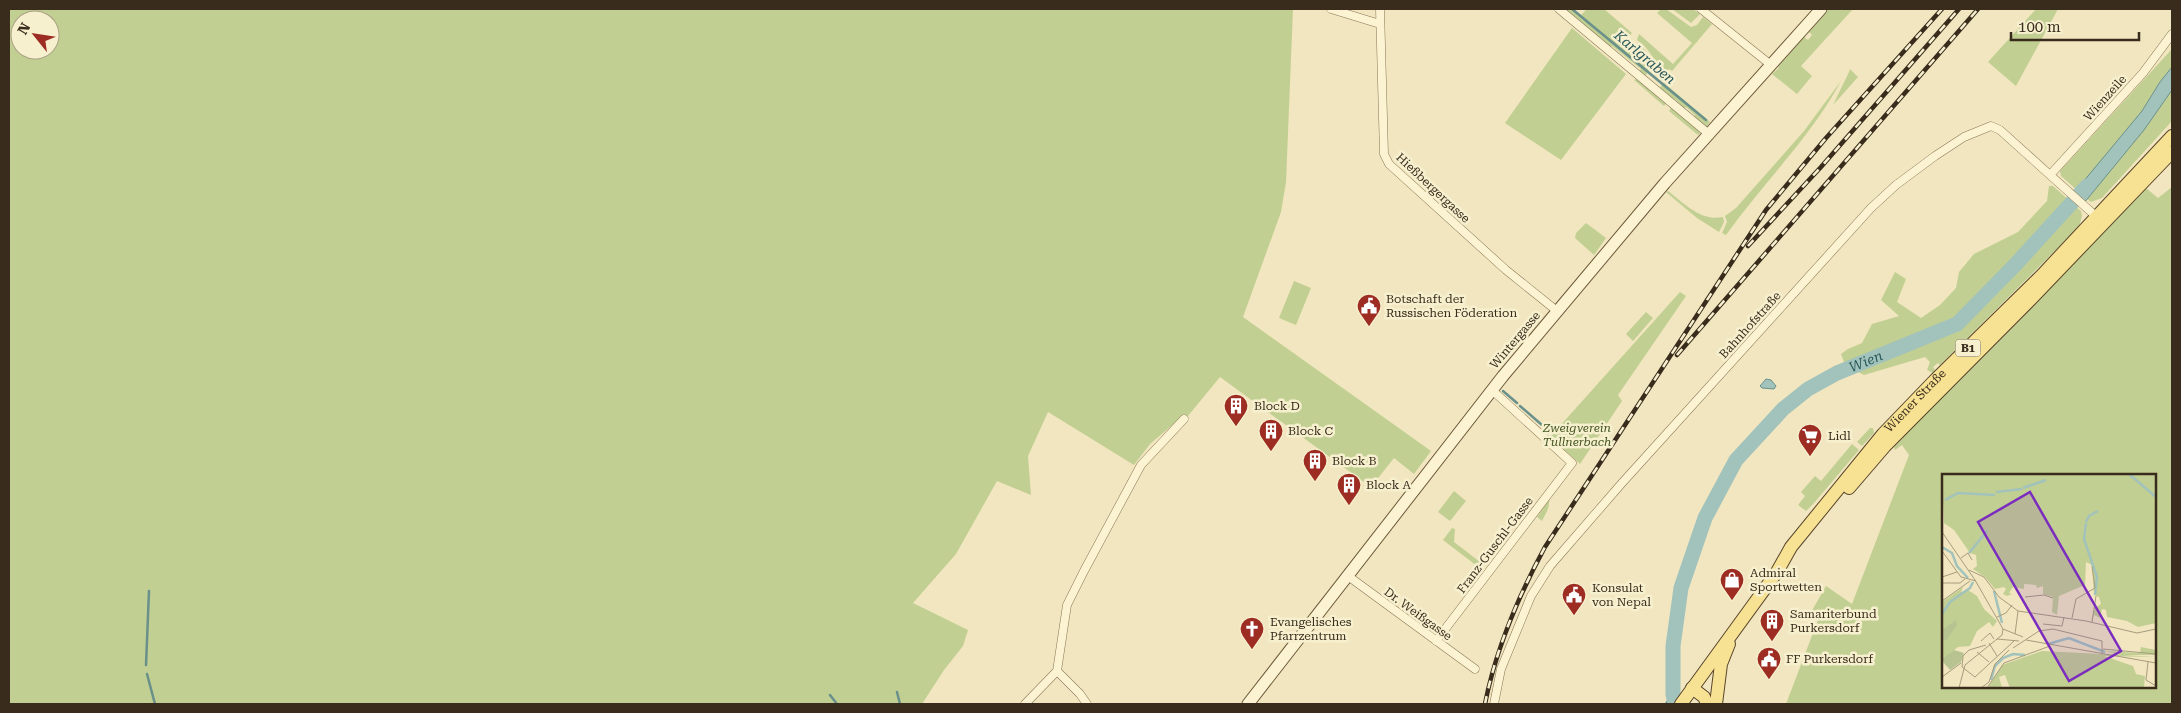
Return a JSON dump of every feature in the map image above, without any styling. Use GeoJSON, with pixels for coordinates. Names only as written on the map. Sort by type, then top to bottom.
{"type":"FeatureCollection","features":[{"type":"Feature","properties":{"kind":"main road","name":"Wiener Straße"},"geometry":{"type":"LineString","coordinates":[[2100,221],[2172,136]]}},
{"type":"Feature","properties":{"kind":"main road","name":"Wiener Straße"},"geometry":{"type":"LineString","coordinates":[[1686,696],[1777,572],[1885,446],[2100,221],[2172,152]]}},
{"type":"Feature","properties":{"kind":"main road"},"geometry":{"type":"LineString","coordinates":[[1713,702],[1721,664],[1738,624]]}},
{"type":"Feature","properties":{"kind":"main road"},"geometry":{"type":"LineString","coordinates":[[1700,677],[1711,686],[1713,702]]}},
{"type":"Feature","properties":{"kind":"main road"},"geometry":{"type":"LineString","coordinates":[[1686,696],[1704,697],[1713,702]]}},
{"type":"Feature","properties":{"kind":"street"},"geometry":{"type":"LineString","coordinates":[[1332,9],[1380,24]]}},
{"type":"Feature","properties":{"kind":"street","name":"Hießbergergasse"},"geometry":{"type":"LineString","coordinates":[[1380,9],[1384,154],[1389,164],[1506,270],[1557,312]]}},
{"type":"Feature","properties":{"kind":"street"},"geometry":{"type":"LineString","coordinates":[[1559,9],[1710,135]]}},
{"type":"Feature","properties":{"kind":"street"},"geometry":{"type":"LineString","coordinates":[[1701,9],[1771,65]]}},
{"type":"Feature","properties":{"kind":"street","name":"Wintergasse"},"geometry":{"type":"LineString","coordinates":[[1248,704],[1492,390],[1665,182],[1710,135],[1821,9]]}},
{"type":"Feature","properties":{"kind":"street","name":"Wienzeile"},"geometry":{"type":"LineString","coordinates":[[2050,175],[2143,73],[2172,34]]}},
{"type":"Feature","properties":{"kind":"street","name":"Bahnhofstraße"},"geometry":{"type":"LineString","coordinates":[[1494,704],[1501,669],[1531,596],[1550,566],[1629,475],[1871,208],[1896,185],[1964,137],[1991,126],[2000,130],[2100,221]]}},
{"type":"Feature","properties":{"kind":"street","name":"Franz-Guschl-Gasse"},"geometry":{"type":"LineString","coordinates":[[1436,641],[1572,463],[1492,390]]}},
{"type":"Feature","properties":{"kind":"street"},"geometry":{"type":"LineString","coordinates":[[1025,704],[1056,671],[1067,606],[1084,571],[1142,466],[1184,419]]}},
{"type":"Feature","properties":{"kind":"street","name":"Dr. Weißgasse"},"geometry":{"type":"LineString","coordinates":[[1348,576],[1475,669]]}},
{"type":"Feature","properties":{"kind":"street"},"geometry":{"type":"LineString","coordinates":[[1056,671],[1080,694],[1087,704]]}},
{"type":"Feature","properties":{"kind":"green space"},"geometry":{"type":"Polygon","coordinates":[[[9,9],[1293,9],[1286,182],[1281,212],[1243,317],[1431,451],[1414,474],[1394,458],[1371,487],[1220,377],[1183,422],[1184,415],[1150,444],[1134,465],[1048,412],[1028,456],[1031,495],[997,481],[956,554],[913,603],[968,630],[963,646],[944,670],[922,704],[9,704],[9,9]]]}},
{"type":"Feature","properties":{"kind":"green space"},"geometry":{"type":"Polygon","coordinates":[[[1564,9],[1574,9],[1581,15],[1587,9],[1604,9],[1632,33],[1625,41],[1626,44],[1629,46],[1633,43],[1637,44],[1644,49],[1649,55],[1653,66],[1645,76],[1639,72],[1641,69],[1612,46],[1610,47],[1564,9]]]}},
{"type":"Feature","properties":{"kind":"green space"},"geometry":{"type":"Polygon","coordinates":[[[1661,9],[1666,9],[1691,27],[1697,25],[1703,17],[1712,24],[1672,71],[1669,69],[1666,73],[1637,40],[1639,34],[1673,64],[1692,43],[1657,13],[1661,9]]]}},
{"type":"Feature","properties":{"kind":"green space"},"geometry":{"type":"Polygon","coordinates":[[[1672,9],[1693,9],[1700,14],[1691,23],[1672,9]]]}},
{"type":"Feature","properties":{"kind":"green space"},"geometry":{"type":"Polygon","coordinates":[[[1829,9],[1853,9],[1801,66],[1812,76],[1797,94],[1772,74],[1804,37],[1808,40],[1812,35],[1809,32],[1829,9]]]}},
{"type":"Feature","properties":{"kind":"green space"},"geometry":{"type":"Polygon","coordinates":[[[2036,9],[2058,9],[2016,86],[1988,62],[2036,9]]]}},
{"type":"Feature","properties":{"kind":"green space"},"geometry":{"type":"Polygon","coordinates":[[[1572,28],[1626,74],[1561,160],[1505,123],[1572,28]]]}},
{"type":"Feature","properties":{"kind":"green space"},"geometry":{"type":"Polygon","coordinates":[[[2172,49],[2172,67],[2142,111],[2077,190],[2061,176],[2060,171],[2172,49]]]}},
{"type":"Feature","properties":{"kind":"green space"},"geometry":{"type":"Polygon","coordinates":[[[1850,69],[1858,77],[1833,105],[1849,72],[1850,69]]]}},
{"type":"Feature","properties":{"kind":"green space"},"geometry":{"type":"Polygon","coordinates":[[[1637,79],[1667,102],[1664,106],[1634,80],[1637,79]]]}},
{"type":"Feature","properties":{"kind":"green space"},"geometry":{"type":"Polygon","coordinates":[[[1841,81],[1829,102],[1801,141],[1726,235],[1722,233],[1727,222],[1725,216],[1736,208],[1804,131],[1841,81]]]}},
{"type":"Feature","properties":{"kind":"green space"},"geometry":{"type":"Polygon","coordinates":[[[1663,82],[1710,122],[1706,127],[1686,107],[1684,109],[1675,99],[1660,88],[1663,82]]]}},
{"type":"Feature","properties":{"kind":"green space"},"geometry":{"type":"Polygon","coordinates":[[[2172,90],[2172,121],[2102,198],[2091,202],[2087,199],[2144,130],[2172,90]]]}},
{"type":"Feature","properties":{"kind":"green space"},"geometry":{"type":"Polygon","coordinates":[[[1672,107],[1701,132],[1698,135],[1669,111],[1672,107]]]}},
{"type":"Feature","properties":{"kind":"green space"},"geometry":{"type":"Polygon","coordinates":[[[2049,186],[2053,186],[2081,211],[2082,216],[2079,227],[1940,365],[1938,363],[1933,367],[1935,370],[1933,373],[1927,370],[1930,362],[1925,357],[1864,375],[1845,365],[1841,354],[1862,343],[1872,324],[1899,316],[1881,300],[1895,272],[1906,279],[1897,302],[1921,318],[1940,305],[1956,288],[1959,272],[1974,254],[2018,232],[2047,201],[2049,186]]]}},
{"type":"Feature","properties":{"kind":"green space"},"geometry":{"type":"Polygon","coordinates":[[[2172,187],[2172,704],[1786,704],[1818,620],[1810,614],[1826,586],[1852,604],[1909,455],[1902,445],[1895,450],[1894,447],[2002,333],[2146,188],[2158,198],[2172,187]]]}},
{"type":"Feature","properties":{"kind":"green space"},"geometry":{"type":"Polygon","coordinates":[[[1668,191],[1700,214],[1707,217],[1723,217],[1724,222],[1719,232],[1697,218],[1666,192],[1668,191]]]}},
{"type":"Feature","properties":{"kind":"green space"},"geometry":{"type":"Polygon","coordinates":[[[1586,223],[1606,238],[1594,255],[1575,238],[1576,233],[1586,223]]]}},
{"type":"Feature","properties":{"kind":"green space"},"geometry":{"type":"Polygon","coordinates":[[[1294,281],[1311,288],[1296,325],[1279,318],[1294,281]]]}},
{"type":"Feature","properties":{"kind":"green space","name":"Zweigverein Tullnerbach"},"geometry":{"type":"Polygon","coordinates":[[[1680,292],[1686,296],[1618,395],[1622,401],[1580,464],[1550,437],[1680,292]]]}},
{"type":"Feature","properties":{"kind":"green space"},"geometry":{"type":"Polygon","coordinates":[[[1646,312],[1653,318],[1633,341],[1626,334],[1646,312]]]}},
{"type":"Feature","properties":{"kind":"green space"},"geometry":{"type":"Polygon","coordinates":[[[1870,428],[1873,428],[1874,433],[1862,446],[1857,442],[1870,428]]]}},
{"type":"Feature","properties":{"kind":"green space"},"geometry":{"type":"Polygon","coordinates":[[[1852,444],[1859,450],[1814,503],[1806,511],[1798,505],[1805,496],[1801,492],[1815,476],[1821,481],[1852,444]]]}},
{"type":"Feature","properties":{"kind":"green space"},"geometry":{"type":"Polygon","coordinates":[[[1454,491],[1466,501],[1450,521],[1438,512],[1454,491]]]}},
{"type":"Feature","properties":{"kind":"green space"},"geometry":{"type":"Polygon","coordinates":[[[1550,498],[1548,509],[1542,521],[1537,517],[1550,498]]]}},
{"type":"Feature","properties":{"kind":"green space"},"geometry":{"type":"Polygon","coordinates":[[[1452,528],[1455,529],[1454,542],[1484,565],[1481,569],[1443,540],[1452,528]]]}},
{"type":"Feature","properties":{"kind":"water"},"geometry":{"type":"Polygon","coordinates":[[[2172,67],[2172,90],[2144,130],[2084,203],[2073,194],[2142,111],[2172,67]]]}},
{"type":"Feature","properties":{"kind":"water"},"geometry":{"type":"Polygon","coordinates":[[[1766,379],[1771,380],[1776,386],[1774,389],[1762,388],[1760,386],[1766,379]]]}},
{"type":"Feature","properties":{"kind":"waterway","name":"Karlgraben"},"geometry":{"type":"LineString","coordinates":[[1572,9],[1706,120]]}},
{"type":"Feature","properties":{"kind":"waterway","name":"Wien"},"geometry":{"type":"LineString","coordinates":[[1675,704],[1673,694],[1673,646],[1681,588],[1705,518],[1736,460],[1783,409],[1808,389],[1837,373],[1957,324],[2016,264],[2087,186]]}},
{"type":"Feature","properties":{"kind":"waterway"},"geometry":{"type":"LineString","coordinates":[[1503,391],[1517,403]]}},
{"type":"Feature","properties":{"kind":"waterway"},"geometry":{"type":"LineString","coordinates":[[1520,406],[1542,425]]}},
{"type":"Feature","properties":{"kind":"waterway"},"geometry":{"type":"LineString","coordinates":[[146,665],[149,591]]}},
{"type":"Feature","properties":{"kind":"waterway"},"geometry":{"type":"LineString","coordinates":[[147,674],[155,704]]}},
{"type":"Feature","properties":{"kind":"waterway"},"geometry":{"type":"LineString","coordinates":[[897,692],[900,704]]}},
{"type":"Feature","properties":{"kind":"waterway"},"geometry":{"type":"LineString","coordinates":[[1666,704],[1673,694]]}},
{"type":"Feature","properties":{"kind":"waterway"},"geometry":{"type":"LineString","coordinates":[[830,695],[837,704]]}},
{"type":"Feature","properties":{"kind":"railway"},"geometry":{"type":"LineString","coordinates":[[1485,704],[1495,663],[1509,623],[1545,547],[1766,210],[1826,138],[1942,9]]}},
{"type":"Feature","properties":{"kind":"railway"},"geometry":{"type":"LineString","coordinates":[[1748,246],[1821,167],[1959,9]]}},
{"type":"Feature","properties":{"kind":"railway"},"geometry":{"type":"LineString","coordinates":[[1677,355],[1978,9]]}},
{"type":"Feature","properties":{"kind":"place","name":"Botschaft der Russischen Föderation"},"geometry":{"type":"Point","coordinates":[1369,327]}},
{"type":"Feature","properties":{"kind":"place","name":"Block D"},"geometry":{"type":"Point","coordinates":[1236,427]}},
{"type":"Feature","properties":{"kind":"place","name":"Block C"},"geometry":{"type":"Point","coordinates":[1271,452]}},
{"type":"Feature","properties":{"kind":"place","name":"Lidl"},"geometry":{"type":"Point","coordinates":[1810,457]}},
{"type":"Feature","properties":{"kind":"place","name":"Block B"},"geometry":{"type":"Point","coordinates":[1315,482]}},
{"type":"Feature","properties":{"kind":"place","name":"Block A"},"geometry":{"type":"Point","coordinates":[1349,506]}},
{"type":"Feature","properties":{"kind":"place","name":"Admiral Sportwetten"},"geometry":{"type":"Point","coordinates":[1732,601]}},
{"type":"Feature","properties":{"kind":"place","name":"Konsulat von Nepal"},"geometry":{"type":"Point","coordinates":[1574,616]}},
{"type":"Feature","properties":{"kind":"place","name":"Samariterbund Purkersdorf"},"geometry":{"type":"Point","coordinates":[1772,642]}},
{"type":"Feature","properties":{"kind":"place","name":"Evangelisches Pfarrzentrum"},"geometry":{"type":"Point","coordinates":[1252,650]}},
{"type":"Feature","properties":{"kind":"place","name":"FF Purkersdorf"},"geometry":{"type":"Point","coordinates":[1769,680]}}]}
